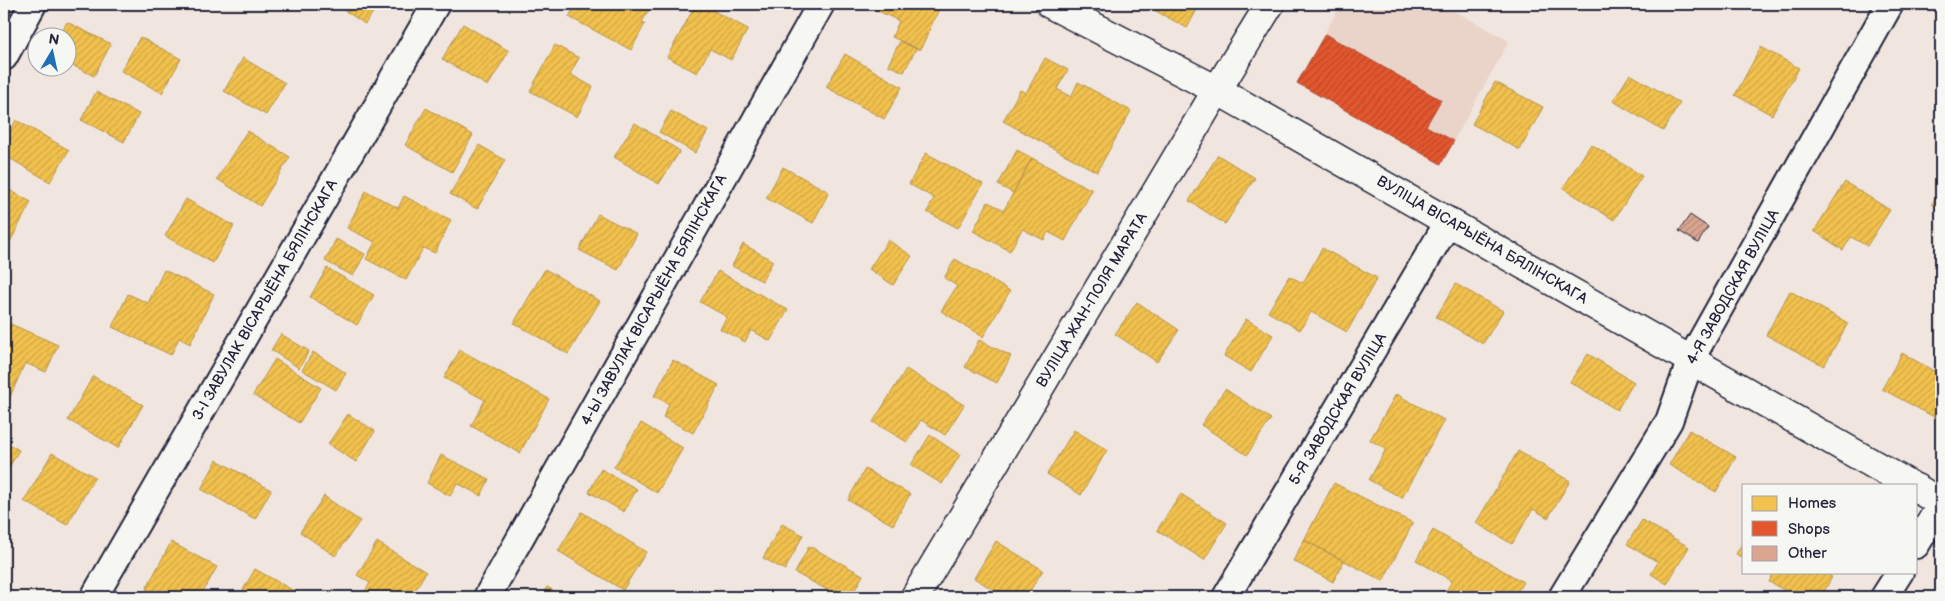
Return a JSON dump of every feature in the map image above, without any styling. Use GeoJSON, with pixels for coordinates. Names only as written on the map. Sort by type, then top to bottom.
{"type":"FeatureCollection","features":[{"type":"Feature","properties":{"kind":"street"},"geometry":{"type":"LineString","coordinates":[[4,57],[33,4]]}},
{"type":"Feature","properties":{"kind":"street","name":"3-І ЗАВУЛАК ВІСАРЫЁНА БЯЛІНСКАГА"},"geometry":{"type":"LineString","coordinates":[[94,597],[436,4]]}},
{"type":"Feature","properties":{"kind":"street","name":"4-Ы ЗАВУЛАК ВІСАРЫЁНА БЯЛІНСКАГА"},"geometry":{"type":"LineString","coordinates":[[487,597],[821,4]]}},
{"type":"Feature","properties":{"kind":"street","name":"ВУЛІЦА ВІСАРЫЁНА БЯЛІНСКАГА"},"geometry":{"type":"LineString","coordinates":[[1050,4],[1217,90],[1692,359],[1908,484]]}},
{"type":"Feature","properties":{"kind":"street","name":"ВУЛІЦА ЖАН-ПОЛЯ МАРАТА"},"geometry":{"type":"LineString","coordinates":[[915,597],[1270,4]]}},
{"type":"Feature","properties":{"kind":"street","name":"4-Я ЗАВОДСКАЯ ВУЛІЦА"},"geometry":{"type":"LineString","coordinates":[[1562,597],[1669,421],[1692,359],[1890,4]]}},
{"type":"Feature","properties":{"kind":"street","name":"5-Я ЗАВОДСКАЯ ВУЛІЦА"},"geometry":{"type":"LineString","coordinates":[[1226,597],[1449,221]]}},
{"type":"Feature","properties":{"kind":"street"},"geometry":{"type":"LineString","coordinates":[[1918,489],[1941,503],[1918,542]]}},
{"type":"Feature","properties":{"kind":"street"},"geometry":{"type":"LineString","coordinates":[[1884,597],[1899,574]]}},
{"type":"Feature","properties":{"kind":"shaded area"},"geometry":{"type":"Polygon","coordinates":[[[1341,4],[1442,4],[1509,41],[1441,164],[1297,83],[1341,4]]]}},
{"type":"Feature","properties":{"kind":"building: Homes"},"geometry":{"type":"Polygon","coordinates":[[[335,4],[379,4],[365,24],[335,4]]]}},
{"type":"Feature","properties":{"kind":"building: Homes"},"geometry":{"type":"Polygon","coordinates":[[[576,4],[652,4],[642,22],[645,24],[631,50],[569,17],[576,4]]]}},
{"type":"Feature","properties":{"kind":"building: Homes"},"geometry":{"type":"Polygon","coordinates":[[[696,4],[701,4],[748,29],[731,60],[710,49],[697,73],[667,57],[696,4]]]}},
{"type":"Feature","properties":{"kind":"building: Homes"},"geometry":{"type":"Polygon","coordinates":[[[869,4],[941,5],[920,50],[892,37],[899,21],[868,6],[869,4]]]}},
{"type":"Feature","properties":{"kind":"building: Homes"},"geometry":{"type":"Polygon","coordinates":[[[1143,4],[1200,4],[1187,28],[1143,4]]]}},
{"type":"Feature","properties":{"kind":"building: Homes"},"geometry":{"type":"Polygon","coordinates":[[[67,22],[111,44],[94,76],[78,68],[78,28],[64,28],[67,22]]]}},
{"type":"Feature","properties":{"kind":"building: Homes"},"geometry":{"type":"Polygon","coordinates":[[[463,24],[509,51],[488,86],[442,59],[463,24]]]}},
{"type":"Feature","properties":{"kind":"building: Homes"},"geometry":{"type":"Polygon","coordinates":[[[140,37],[181,59],[162,93],[121,71],[140,37]]]}},
{"type":"Feature","properties":{"kind":"building: Homes"},"geometry":{"type":"Polygon","coordinates":[[[900,41],[916,49],[904,72],[888,65],[900,41]]]}},
{"type":"Feature","properties":{"kind":"building: Homes"},"geometry":{"type":"Polygon","coordinates":[[[555,45],[579,58],[570,74],[593,87],[577,117],[530,91],[555,45]]]}},
{"type":"Feature","properties":{"kind":"building: Homes"},"geometry":{"type":"Polygon","coordinates":[[[1761,47],[1799,68],[1772,115],[1735,95],[1761,47]]]}},
{"type":"Feature","properties":{"kind":"building: Homes"},"geometry":{"type":"Polygon","coordinates":[[[845,54],[902,87],[884,119],[826,87],[845,54]]]}},
{"type":"Feature","properties":{"kind":"building: Homes"},"geometry":{"type":"Polygon","coordinates":[[[243,58],[285,83],[266,115],[224,91],[243,58]]]}},
{"type":"Feature","properties":{"kind":"building: Homes"},"geometry":{"type":"Polygon","coordinates":[[[1045,58],[1068,70],[1057,89],[1071,97],[1078,82],[1131,111],[1097,172],[1003,121],[1020,90],[1026,93],[1045,58]]]}},
{"type":"Feature","properties":{"kind":"building: Homes"},"geometry":{"type":"Polygon","coordinates":[[[1630,74],[1680,103],[1663,131],[1613,101],[1630,74]]]}},
{"type":"Feature","properties":{"kind":"building: Homes"},"geometry":{"type":"Polygon","coordinates":[[[1495,82],[1543,107],[1520,150],[1472,124],[1495,82]]]}},
{"type":"Feature","properties":{"kind":"building: Homes"},"geometry":{"type":"Polygon","coordinates":[[[96,92],[139,114],[124,142],[81,120],[96,92]]]}},
{"type":"Feature","properties":{"kind":"building: Homes"},"geometry":{"type":"Polygon","coordinates":[[[426,108],[473,135],[452,172],[405,145],[426,108]]]}},
{"type":"Feature","properties":{"kind":"building: Homes"},"geometry":{"type":"Polygon","coordinates":[[[671,111],[708,131],[695,153],[659,132],[671,111]]]}},
{"type":"Feature","properties":{"kind":"building: Homes"},"geometry":{"type":"Polygon","coordinates":[[[16,120],[69,150],[50,182],[4,155],[4,142],[16,120]]]}},
{"type":"Feature","properties":{"kind":"building: Homes"},"geometry":{"type":"Polygon","coordinates":[[[635,123],[680,151],[659,184],[614,157],[635,123]]]}},
{"type":"Feature","properties":{"kind":"building: Homes"},"geometry":{"type":"Polygon","coordinates":[[[247,131],[290,157],[260,206],[217,179],[247,131]]]}},
{"type":"Feature","properties":{"kind":"building: Homes"},"geometry":{"type":"Polygon","coordinates":[[[1591,144],[1642,176],[1614,220],[1563,188],[1591,144]]]}},
{"type":"Feature","properties":{"kind":"building: Homes"},"geometry":{"type":"Polygon","coordinates":[[[479,145],[505,160],[477,209],[450,194],[479,145]]]}},
{"type":"Feature","properties":{"kind":"building: Homes"},"geometry":{"type":"Polygon","coordinates":[[[1017,150],[1032,158],[1013,193],[998,185],[1017,150]]]}},
{"type":"Feature","properties":{"kind":"building: Homes"},"geometry":{"type":"Polygon","coordinates":[[[926,153],[983,184],[958,228],[927,212],[934,198],[909,184],[926,153]]]}},
{"type":"Feature","properties":{"kind":"building: Homes"},"geometry":{"type":"Polygon","coordinates":[[[1218,155],[1255,178],[1225,224],[1189,201],[1218,155]]]}},
{"type":"Feature","properties":{"kind":"building: Homes"},"geometry":{"type":"Polygon","coordinates":[[[1032,158],[1092,190],[1065,241],[1048,232],[1044,240],[1022,229],[1010,251],[973,231],[988,202],[1004,210],[1032,158]]]}},
{"type":"Feature","properties":{"kind":"building: Homes"},"geometry":{"type":"Polygon","coordinates":[[[783,167],[829,192],[813,223],[766,198],[783,167]]]}},
{"type":"Feature","properties":{"kind":"building: Homes"},"geometry":{"type":"Polygon","coordinates":[[[1845,182],[1890,210],[1867,246],[1851,237],[1843,250],[1814,231],[1845,182]]]}},
{"type":"Feature","properties":{"kind":"building: Homes"},"geometry":{"type":"Polygon","coordinates":[[[1941,186],[1941,209],[1932,204],[1941,186]]]}},
{"type":"Feature","properties":{"kind":"building: Homes"},"geometry":{"type":"Polygon","coordinates":[[[4,187],[31,202],[9,244],[4,241],[4,187]]]}},
{"type":"Feature","properties":{"kind":"building: Homes"},"geometry":{"type":"Polygon","coordinates":[[[366,191],[398,208],[404,196],[451,220],[435,253],[423,248],[406,280],[366,259],[375,242],[347,228],[366,191]]]}},
{"type":"Feature","properties":{"kind":"building: Homes"},"geometry":{"type":"Polygon","coordinates":[[[186,199],[234,226],[213,263],[165,236],[186,199]]]}},
{"type":"Feature","properties":{"kind":"building: Homes"},"geometry":{"type":"Polygon","coordinates":[[[598,214],[637,234],[618,270],[579,250],[598,214]]]}},
{"type":"Feature","properties":{"kind":"building: Homes"},"geometry":{"type":"Polygon","coordinates":[[[336,239],[365,254],[353,276],[325,261],[336,239]]]}},
{"type":"Feature","properties":{"kind":"building: Homes"},"geometry":{"type":"Polygon","coordinates":[[[888,240],[912,256],[893,285],[869,269],[888,240]]]}},
{"type":"Feature","properties":{"kind":"building: Homes"},"geometry":{"type":"Polygon","coordinates":[[[743,244],[773,261],[762,281],[732,266],[743,244]]]}},
{"type":"Feature","properties":{"kind":"building: Homes"},"geometry":{"type":"Polygon","coordinates":[[[1322,248],[1377,278],[1347,332],[1311,312],[1300,330],[1268,312],[1289,276],[1303,283],[1322,248]]]}},
{"type":"Feature","properties":{"kind":"building: Homes"},"geometry":{"type":"Polygon","coordinates":[[[955,259],[1010,291],[983,337],[941,311],[957,286],[944,278],[955,259]]]}},
{"type":"Feature","properties":{"kind":"building: Homes"},"geometry":{"type":"Polygon","coordinates":[[[327,268],[374,295],[357,325],[310,297],[327,268]]]}},
{"type":"Feature","properties":{"kind":"building: Homes"},"geometry":{"type":"Polygon","coordinates":[[[545,269],[600,301],[568,354],[514,323],[545,269]]]}},
{"type":"Feature","properties":{"kind":"building: Homes"},"geometry":{"type":"Polygon","coordinates":[[[164,270],[214,294],[190,344],[179,338],[171,355],[112,327],[128,294],[148,303],[164,270]]]}},
{"type":"Feature","properties":{"kind":"building: Homes"},"geometry":{"type":"Polygon","coordinates":[[[718,271],[788,310],[770,341],[751,330],[745,342],[720,329],[727,317],[700,302],[718,271]]]}},
{"type":"Feature","properties":{"kind":"building: Homes"},"geometry":{"type":"Polygon","coordinates":[[[1456,284],[1503,311],[1483,344],[1436,317],[1456,284]]]}},
{"type":"Feature","properties":{"kind":"building: Homes"},"geometry":{"type":"Polygon","coordinates":[[[1790,291],[1848,323],[1824,366],[1766,335],[1790,291]]]}},
{"type":"Feature","properties":{"kind":"building: Homes"},"geometry":{"type":"Polygon","coordinates":[[[1137,302],[1179,330],[1157,362],[1115,334],[1137,302]]]}},
{"type":"Feature","properties":{"kind":"building: Homes"},"geometry":{"type":"Polygon","coordinates":[[[1246,319],[1273,335],[1251,372],[1224,356],[1246,319]]]}},
{"type":"Feature","properties":{"kind":"building: Homes"},"geometry":{"type":"Polygon","coordinates":[[[4,321],[58,345],[46,372],[25,363],[10,397],[4,394],[4,321]]]}},
{"type":"Feature","properties":{"kind":"building: Homes"},"geometry":{"type":"Polygon","coordinates":[[[281,334],[309,351],[299,368],[271,350],[281,334]]]}},
{"type":"Feature","properties":{"kind":"building: Homes"},"geometry":{"type":"Polygon","coordinates":[[[979,340],[1011,356],[997,383],[965,367],[979,340]]]}},
{"type":"Feature","properties":{"kind":"building: Homes"},"geometry":{"type":"Polygon","coordinates":[[[460,350],[549,399],[520,453],[471,426],[485,400],[444,378],[460,350]]]}},
{"type":"Feature","properties":{"kind":"building: Homes"},"geometry":{"type":"Polygon","coordinates":[[[313,352],[346,373],[336,390],[302,370],[313,352]]]}},
{"type":"Feature","properties":{"kind":"building: Homes"},"geometry":{"type":"Polygon","coordinates":[[[1902,353],[1941,375],[1941,405],[1934,417],[1882,389],[1902,353]]]}},
{"type":"Feature","properties":{"kind":"building: Homes"},"geometry":{"type":"Polygon","coordinates":[[[1588,354],[1634,382],[1617,410],[1570,382],[1588,354]]]}},
{"type":"Feature","properties":{"kind":"building: Homes"},"geometry":{"type":"Polygon","coordinates":[[[275,359],[321,388],[299,423],[253,395],[275,359]]]}},
{"type":"Feature","properties":{"kind":"building: Homes"},"geometry":{"type":"Polygon","coordinates":[[[673,360],[719,385],[693,433],[663,417],[669,404],[654,396],[673,360]]]}},
{"type":"Feature","properties":{"kind":"building: Homes"},"geometry":{"type":"Polygon","coordinates":[[[906,369],[964,405],[945,435],[921,420],[907,442],[873,422],[906,369]]]}},
{"type":"Feature","properties":{"kind":"building: Homes"},"geometry":{"type":"Polygon","coordinates":[[[93,376],[143,405],[118,448],[68,420],[93,376]]]}},
{"type":"Feature","properties":{"kind":"building: Homes"},"geometry":{"type":"Polygon","coordinates":[[[1225,389],[1271,419],[1247,455],[1201,425],[1225,389]]]}},
{"type":"Feature","properties":{"kind":"building: Homes"},"geometry":{"type":"Polygon","coordinates":[[[1396,394],[1444,420],[1402,498],[1369,480],[1386,449],[1370,440],[1396,394]]]}},
{"type":"Feature","properties":{"kind":"building: Homes"},"geometry":{"type":"Polygon","coordinates":[[[348,414],[375,431],[356,462],[328,444],[348,414]]]}},
{"type":"Feature","properties":{"kind":"building: Homes"},"geometry":{"type":"Polygon","coordinates":[[[641,423],[683,448],[657,493],[614,467],[641,423]]]}},
{"type":"Feature","properties":{"kind":"building: Homes"},"geometry":{"type":"Polygon","coordinates":[[[1074,430],[1107,450],[1081,495],[1047,474],[1074,430]]]}},
{"type":"Feature","properties":{"kind":"building: Homes"},"geometry":{"type":"Polygon","coordinates":[[[1689,430],[1736,457],[1716,492],[1669,465],[1689,430]]]}},
{"type":"Feature","properties":{"kind":"building: Homes"},"geometry":{"type":"Polygon","coordinates":[[[930,435],[960,455],[942,484],[911,465],[930,435]]]}},
{"type":"Feature","properties":{"kind":"building: Homes"},"geometry":{"type":"Polygon","coordinates":[[[4,441],[19,450],[4,476],[4,441]]]}},
{"type":"Feature","properties":{"kind":"building: Homes"},"geometry":{"type":"Polygon","coordinates":[[[1518,451],[1570,481],[1548,518],[1533,509],[1512,544],[1476,523],[1518,451]]]}},
{"type":"Feature","properties":{"kind":"building: Homes"},"geometry":{"type":"Polygon","coordinates":[[[52,453],[95,477],[67,525],[24,501],[52,453]]]}},
{"type":"Feature","properties":{"kind":"building: Homes"},"geometry":{"type":"Polygon","coordinates":[[[441,455],[489,479],[481,496],[457,483],[450,496],[427,483],[441,455]]]}},
{"type":"Feature","properties":{"kind":"building: Homes"},"geometry":{"type":"Polygon","coordinates":[[[217,460],[271,490],[255,519],[201,489],[217,460]]]}},
{"type":"Feature","properties":{"kind":"building: Homes"},"geometry":{"type":"Polygon","coordinates":[[[601,469],[637,489],[624,512],[589,492],[601,469]]]}},
{"type":"Feature","properties":{"kind":"building: Homes"},"geometry":{"type":"Polygon","coordinates":[[[865,469],[910,494],[893,525],[848,500],[865,469]]]}},
{"type":"Feature","properties":{"kind":"building: Homes"},"geometry":{"type":"Polygon","coordinates":[[[1334,483],[1413,523],[1383,581],[1304,540],[1334,483]]]}},
{"type":"Feature","properties":{"kind":"building: Homes"},"geometry":{"type":"Polygon","coordinates":[[[1181,494],[1227,523],[1204,560],[1157,530],[1181,494]]]}},
{"type":"Feature","properties":{"kind":"building: Homes"},"geometry":{"type":"Polygon","coordinates":[[[324,496],[360,521],[335,556],[300,532],[324,496]]]}},
{"type":"Feature","properties":{"kind":"building: Homes"},"geometry":{"type":"Polygon","coordinates":[[[582,512],[646,552],[623,590],[558,551],[582,512]]]}},
{"type":"Feature","properties":{"kind":"building: Homes"},"geometry":{"type":"Polygon","coordinates":[[[1642,520],[1689,547],[1667,584],[1651,574],[1658,562],[1627,544],[1642,520]]]}},
{"type":"Feature","properties":{"kind":"building: Homes"},"geometry":{"type":"Polygon","coordinates":[[[782,524],[803,535],[785,570],[763,558],[782,524]]]}},
{"type":"Feature","properties":{"kind":"building: Homes"},"geometry":{"type":"Polygon","coordinates":[[[1433,530],[1523,582],[1514,597],[1442,597],[1452,581],[1416,560],[1433,530]]]}},
{"type":"Feature","properties":{"kind":"building: Homes"},"geometry":{"type":"Polygon","coordinates":[[[1304,540],[1344,561],[1333,582],[1293,561],[1304,540]]]}},
{"type":"Feature","properties":{"kind":"building: Homes"},"geometry":{"type":"Polygon","coordinates":[[[996,541],[1043,570],[1026,597],[1005,597],[974,578],[996,541]]]}},
{"type":"Feature","properties":{"kind":"building: Homes"},"geometry":{"type":"Polygon","coordinates":[[[171,542],[217,567],[200,597],[160,597],[146,589],[171,542]]]}},
{"type":"Feature","properties":{"kind":"building: Homes"},"geometry":{"type":"Polygon","coordinates":[[[377,542],[426,572],[411,597],[394,597],[386,592],[383,597],[361,597],[370,583],[357,575],[377,542]]]}},
{"type":"Feature","properties":{"kind":"building: Homes"},"geometry":{"type":"Polygon","coordinates":[[[1742,544],[1742,558],[1736,554],[1742,544]]]}},
{"type":"Feature","properties":{"kind":"building: Homes"},"geometry":{"type":"Polygon","coordinates":[[[809,546],[863,575],[851,597],[841,597],[795,573],[809,546]]]}},
{"type":"Feature","properties":{"kind":"building: Homes"},"geometry":{"type":"Polygon","coordinates":[[[255,569],[303,596],[239,597],[255,569]]]}},
{"type":"Feature","properties":{"kind":"building: Homes"},"geometry":{"type":"Polygon","coordinates":[[[1773,574],[1826,574],[1832,577],[1821,597],[1797,597],[1769,582],[1773,574]]]}},
{"type":"Feature","properties":{"kind":"building: Homes"},"geometry":{"type":"Polygon","coordinates":[[[547,587],[565,597],[541,597],[547,587]]]}},
{"type":"Feature","properties":{"kind":"building: Homes"},"geometry":{"type":"Polygon","coordinates":[[[1115,590],[1129,597],[1111,597],[1115,590]]]}},
{"type":"Feature","properties":{"kind":"building: Shops"},"geometry":{"type":"Polygon","coordinates":[[[1325,34],[1441,100],[1426,126],[1454,141],[1441,164],[1297,83],[1325,34]]]}},
{"type":"Feature","properties":{"kind":"building: Other"},"geometry":{"type":"Polygon","coordinates":[[[1690,215],[1708,227],[1698,243],[1679,231],[1690,215]]]}}]}
